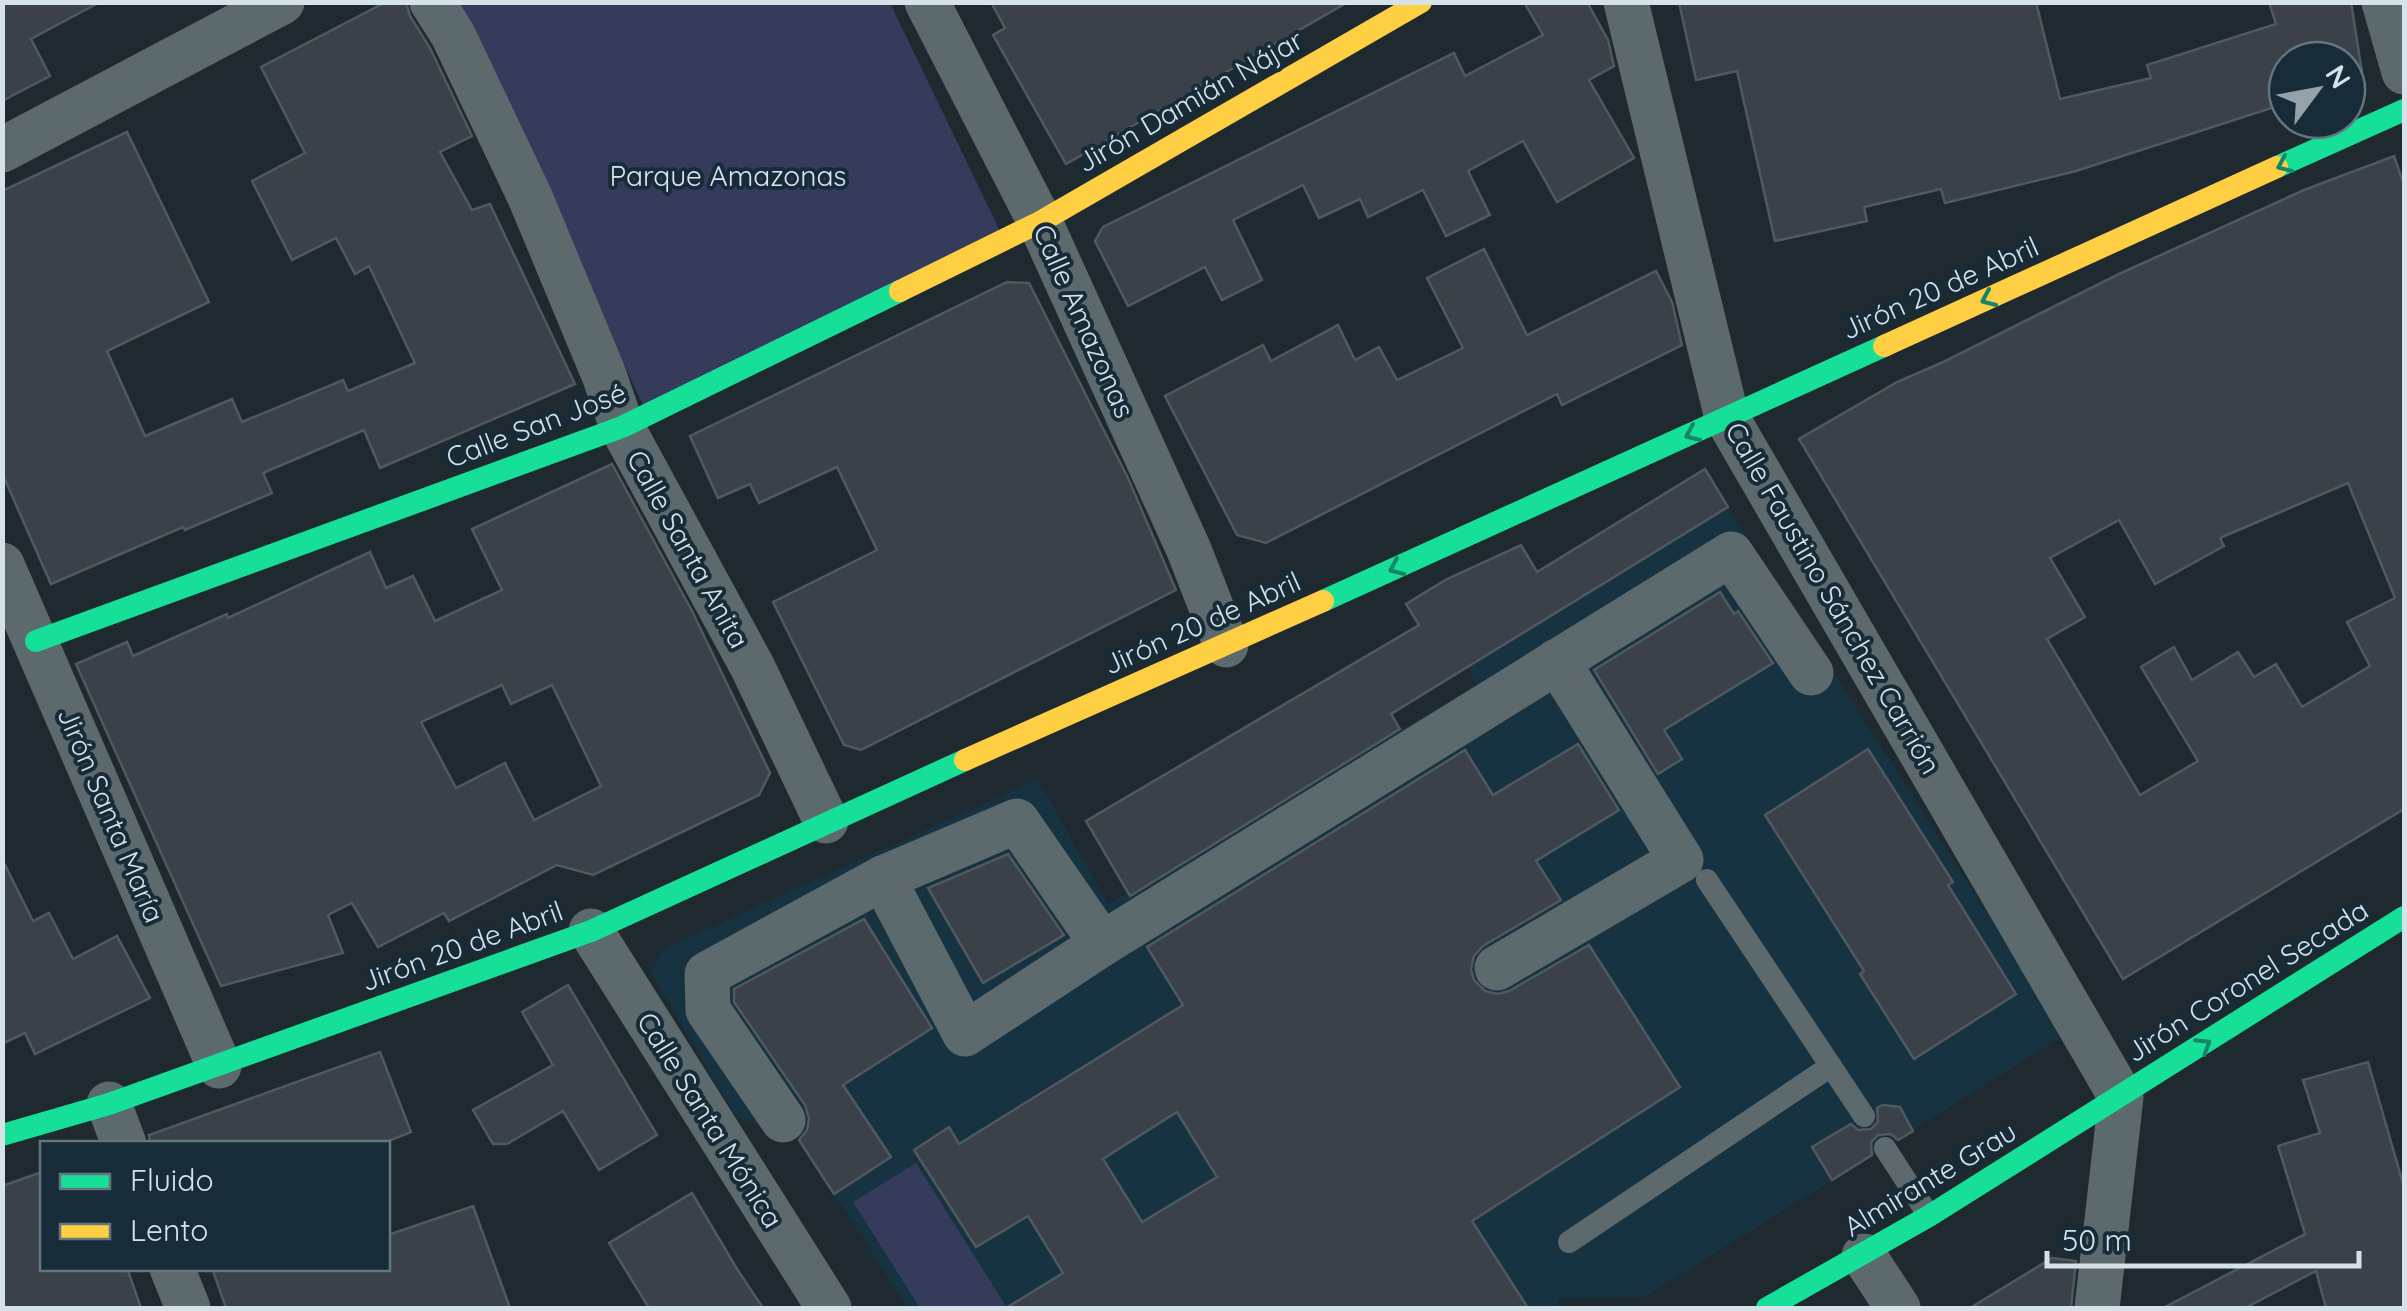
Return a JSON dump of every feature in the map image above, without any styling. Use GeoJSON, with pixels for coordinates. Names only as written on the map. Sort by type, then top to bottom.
{"type":"FeatureCollection","features":[{"type":"Feature","properties":{"kind":"main road","name":"Jirón Damián Nájar"},"geometry":{"type":"LineString","coordinates":[[1040,222],[1421,2]]}},
{"type":"Feature","properties":{"kind":"main road","name":"Jirón 20 de Abril"},"geometry":{"type":"LineString","coordinates":[[2,1135],[117,1124],[219,1066],[591,932],[826,821],[1226,646],[2404,110]]}},
{"type":"Feature","properties":{"kind":"main road","name":"Calle San José"},"geometry":{"type":"LineString","coordinates":[[36,642],[622,427],[1040,222]]}},
{"type":"Feature","properties":{"kind":"main road","name":"Jirón Coronel Secada"},"geometry":{"type":"LineString","coordinates":[[2121,1097],[2404,916]]}},
{"type":"Feature","properties":{"kind":"main road","name":"Almirante Grau"},"geometry":{"type":"LineString","coordinates":[[1767,1308],[1864,1256],[2121,1097]]}},
{"type":"Feature","properties":{"kind":"street","name":"Calle Santa Anita"},"geometry":{"type":"LineString","coordinates":[[432,2],[454,36],[530,197],[622,427],[753,668],[826,821]]}},
{"type":"Feature","properties":{"kind":"street","name":"Calle Amazonas"},"geometry":{"type":"LineString","coordinates":[[927,2],[1040,222],[1189,550],[1226,646]]}},
{"type":"Feature","properties":{"kind":"street","name":"Calle Faustino Sánchez Carrión"},"geometry":{"type":"LineString","coordinates":[[1626,2],[1727,418],[2121,1097]]}},
{"type":"Feature","properties":{"kind":"street"},"geometry":{"type":"LineString","coordinates":[[2384,2],[2404,72]]}},
{"type":"Feature","properties":{"kind":"street"},"geometry":{"type":"LineString","coordinates":[[2,150],[273,5]]}},
{"type":"Feature","properties":{"kind":"street"},"geometry":{"type":"LineString","coordinates":[[883,878],[965,1034],[1102,944],[1731,554],[1811,673]]}},
{"type":"Feature","properties":{"kind":"street","name":"Jirón Santa María"},"geometry":{"type":"LineString","coordinates":[[2,565],[219,1066]]}},
{"type":"Feature","properties":{"kind":"street"},"geometry":{"type":"LineString","coordinates":[[1497,968],[1681,860],[1558,661]]}},
{"type":"Feature","properties":{"kind":"street"},"geometry":{"type":"LineString","coordinates":[[783,1120],[708,1010],[707,974],[883,878],[1017,821],[1102,944]]}},
{"type":"Feature","properties":{"kind":"street","name":"Calle Santa Mónica"},"geometry":{"type":"LineString","coordinates":[[591,932],[829,1308]]}},
{"type":"Feature","properties":{"kind":"street"},"geometry":{"type":"LineString","coordinates":[[2097,1308],[2121,1097]]}},
{"type":"Feature","properties":{"kind":"street"},"geometry":{"type":"LineString","coordinates":[[1864,1256],[1898,1308]]}},
{"type":"Feature","properties":{"kind":"street"},"geometry":{"type":"LineString","coordinates":[[173,1271],[188,1308]]}},
{"type":"Feature","properties":{"kind":"lane"},"geometry":{"type":"LineString","coordinates":[[1707,880],[1864,1116]]}},
{"type":"Feature","properties":{"kind":"lane"},"geometry":{"type":"LineString","coordinates":[[1569,1242],[1830,1066]]}},
{"type":"Feature","properties":{"kind":"lane"},"geometry":{"type":"LineString","coordinates":[[1885,1148],[1929,1216]]}},
{"type":"Feature","properties":{"kind":"shaded area"},"geometry":{"type":"Polygon","coordinates":[[[1728,507],[2065,1035],[1645,1297],[1557,1299],[1558,1308],[908,1308],[795,1134],[737,1118],[651,973],[663,949],[1038,779],[1108,904],[1461,694],[1476,684],[1468,667],[1728,507]]]}},
{"type":"Feature","properties":{"kind":"green space","name":"Parque Amazonas"},"geometry":{"type":"Polygon","coordinates":[[[459,3],[890,3],[1001,233],[646,412],[459,3]]]}},
{"type":"Feature","properties":{"kind":"green space"},"geometry":{"type":"Polygon","coordinates":[[[916,1163],[1007,1308],[920,1308],[853,1202],[916,1163]]]}},
{"type":"Feature","properties":{"kind":"building"},"geometry":{"type":"Polygon","coordinates":[[[2,2],[100,2],[31,39],[50,76],[2,101],[2,2]]]}},
{"type":"Feature","properties":{"kind":"building"},"geometry":{"type":"Polygon","coordinates":[[[386,2],[406,2],[430,48],[472,136],[440,152],[472,210],[490,204],[575,384],[380,468],[364,430],[263,473],[272,493],[51,584],[2,473],[2,191],[127,132],[209,302],[107,351],[145,436],[232,399],[242,422],[343,380],[348,391],[415,363],[369,266],[355,274],[336,238],[292,260],[252,181],[305,153],[261,67],[386,2]]]}},
{"type":"Feature","properties":{"kind":"building"},"geometry":{"type":"Polygon","coordinates":[[[991,2],[1348,2],[1066,164],[993,35],[1005,28],[991,2]]]}},
{"type":"Feature","properties":{"kind":"building"},"geometry":{"type":"Polygon","coordinates":[[[1524,2],[1587,2],[1608,40],[1614,66],[1589,80],[1634,158],[1557,202],[1523,141],[1468,171],[1490,215],[1446,236],[1423,190],[1368,217],[1360,199],[1319,218],[1303,185],[1233,220],[1262,280],[1222,300],[1205,267],[1128,306],[1095,241],[1103,227],[1454,53],[1465,76],[1543,35],[1524,2]]]}},
{"type":"Feature","properties":{"kind":"building"},"geometry":{"type":"Polygon","coordinates":[[[1679,2],[2036,2],[2060,99],[2151,78],[2147,65],[2276,24],[2269,2],[2351,2],[2357,40],[2267,40],[2267,109],[2076,171],[1945,203],[1941,189],[1864,207],[1867,221],[1775,241],[1737,71],[1696,80],[1679,2]]]}},
{"type":"Feature","properties":{"kind":"building"},"geometry":{"type":"Polygon","coordinates":[[[2394,156],[2404,185],[2404,809],[2123,979],[1799,439],[1897,382],[2304,190],[2394,156]],[[2348,483],[2220,538],[2224,546],[2155,584],[2119,520],[2050,558],[2085,617],[2047,639],[2140,795],[2198,761],[2141,667],[2174,647],[2192,680],[2238,652],[2254,677],[2276,664],[2302,707],[2370,666],[2347,622],[2395,598],[2348,483]]]}},
{"type":"Feature","properties":{"kind":"building"},"geometry":{"type":"Polygon","coordinates":[[[1484,249],[1527,335],[1656,271],[1672,302],[1682,345],[1562,405],[1557,394],[1266,543],[1237,535],[1165,396],[1263,345],[1271,361],[1338,325],[1355,360],[1379,347],[1397,380],[1463,348],[1427,278],[1484,249]]]}},
{"type":"Feature","properties":{"kind":"building"},"geometry":{"type":"Polygon","coordinates":[[[1007,282],[1029,283],[1128,478],[1176,590],[861,750],[844,745],[773,602],[877,550],[837,467],[759,503],[750,484],[718,498],[690,436],[1007,282]]]}},
{"type":"Feature","properties":{"kind":"building"},"geometry":{"type":"Polygon","coordinates":[[[612,464],[692,611],[770,773],[759,795],[593,875],[557,865],[449,921],[444,913],[378,947],[352,903],[328,915],[343,953],[221,986],[76,664],[127,642],[133,656],[227,614],[228,618],[370,552],[386,588],[413,576],[435,621],[502,590],[472,529],[612,464]],[[502,685],[421,722],[456,788],[505,763],[534,820],[601,786],[552,685],[511,704],[502,685]]]}},
{"type":"Feature","properties":{"kind":"building"},"geometry":{"type":"Polygon","coordinates":[[[1705,469],[1728,507],[1391,714],[1400,729],[1130,896],[1086,821],[1419,625],[1406,604],[1447,579],[1521,545],[1537,572],[1705,469]]]}},
{"type":"Feature","properties":{"kind":"building"},"geometry":{"type":"Polygon","coordinates":[[[1720,592],[1734,614],[1738,611],[1773,663],[1664,730],[1682,759],[1658,774],[1594,670],[1720,592]]]}},
{"type":"Feature","properties":{"kind":"building"},"geometry":{"type":"Polygon","coordinates":[[[1578,744],[1619,810],[1536,861],[1561,900],[1483,946],[1474,956],[1474,980],[1485,991],[1509,991],[1589,945],[1680,1087],[1472,1221],[1528,1308],[1006,1308],[1063,1273],[1028,1216],[976,1247],[914,1150],[949,1127],[959,1144],[1183,1005],[1147,947],[1465,750],[1493,795],[1578,744]],[[1177,1112],[1103,1159],[1142,1222],[1217,1177],[1177,1112]]]}},
{"type":"Feature","properties":{"kind":"building"},"geometry":{"type":"Polygon","coordinates":[[[1868,749],[1953,882],[1948,885],[2016,994],[1914,1059],[1860,974],[1864,971],[1765,815],[1868,749]]]}},
{"type":"Feature","properties":{"kind":"building"},"geometry":{"type":"Polygon","coordinates":[[[1008,854],[1064,935],[983,983],[928,888],[1008,854]]]}},
{"type":"Feature","properties":{"kind":"building"},"geometry":{"type":"Polygon","coordinates":[[[2,859],[33,921],[49,913],[73,959],[117,936],[150,998],[35,1054],[25,1033],[2,1044],[2,859]]]}},
{"type":"Feature","properties":{"kind":"building"},"geometry":{"type":"Polygon","coordinates":[[[864,919],[932,1028],[843,1085],[891,1157],[834,1194],[799,1140],[809,1119],[805,1105],[734,1002],[734,989],[864,919]]]}},
{"type":"Feature","properties":{"kind":"building"},"geometry":{"type":"Polygon","coordinates":[[[568,985],[657,1135],[599,1170],[563,1111],[507,1144],[493,1144],[473,1110],[553,1065],[522,1012],[568,985]]]}},
{"type":"Feature","properties":{"kind":"building"},"geometry":{"type":"Polygon","coordinates":[[[380,1052],[411,1132],[388,1141],[150,1141],[149,1135],[380,1052]]]}},
{"type":"Feature","properties":{"kind":"building"},"geometry":{"type":"Polygon","coordinates":[[[2368,1062],[2404,1187],[2404,1308],[2326,1308],[2316,1271],[2245,1308],[2163,1308],[2305,1234],[2278,1146],[2320,1133],[2303,1080],[2368,1062]]]}},
{"type":"Feature","properties":{"kind":"building"},"geometry":{"type":"Polygon","coordinates":[[[1900,1107],[1913,1131],[1898,1140],[1891,1134],[1878,1135],[1871,1142],[1872,1155],[1832,1180],[1812,1147],[1851,1124],[1858,1130],[1871,1129],[1878,1122],[1877,1108],[1900,1107]]]}},
{"type":"Feature","properties":{"kind":"building"},"geometry":{"type":"Polygon","coordinates":[[[40,1173],[40,1271],[128,1271],[141,1308],[2,1308],[2,1186],[40,1173]]]}},
{"type":"Feature","properties":{"kind":"building"},"geometry":{"type":"Polygon","coordinates":[[[692,1193],[763,1308],[649,1308],[609,1243],[692,1193]]]}},
{"type":"Feature","properties":{"kind":"building"},"geometry":{"type":"Polygon","coordinates":[[[473,1206],[510,1308],[226,1308],[213,1271],[390,1271],[390,1234],[473,1206]]]}},
{"type":"Feature","properties":{"kind":"building"},"geometry":{"type":"Polygon","coordinates":[[[2052,1258],[2076,1261],[2071,1308],[1970,1308],[2052,1258]]]}},
{"type":"Feature","properties":{"kind":"traffic: fast"},"geometry":{"type":"LineString","coordinates":[[2277,167],[2404,110]]}},
{"type":"Feature","properties":{"kind":"traffic: fast"},"geometry":{"type":"LineString","coordinates":[[36,641],[622,427],[900,291]]}},
{"type":"Feature","properties":{"kind":"traffic: fast"},"geometry":{"type":"LineString","coordinates":[[1323,601],[1884,346]]}},
{"type":"Feature","properties":{"kind":"traffic: fast"},"geometry":{"type":"LineString","coordinates":[[2,1135],[109,1104],[591,931],[965,760]]}},
{"type":"Feature","properties":{"kind":"traffic: fast"},"geometry":{"type":"LineString","coordinates":[[1767,1308],[1929,1216],[2404,917]]}},
{"type":"Feature","properties":{"kind":"traffic: slow"},"geometry":{"type":"LineString","coordinates":[[900,291],[1040,222],[1421,2]]}},
{"type":"Feature","properties":{"kind":"traffic: slow"},"geometry":{"type":"LineString","coordinates":[[1884,346],[2277,167]]}},
{"type":"Feature","properties":{"kind":"traffic: slow"},"geometry":{"type":"LineString","coordinates":[[965,760],[1323,601]]}}]}
